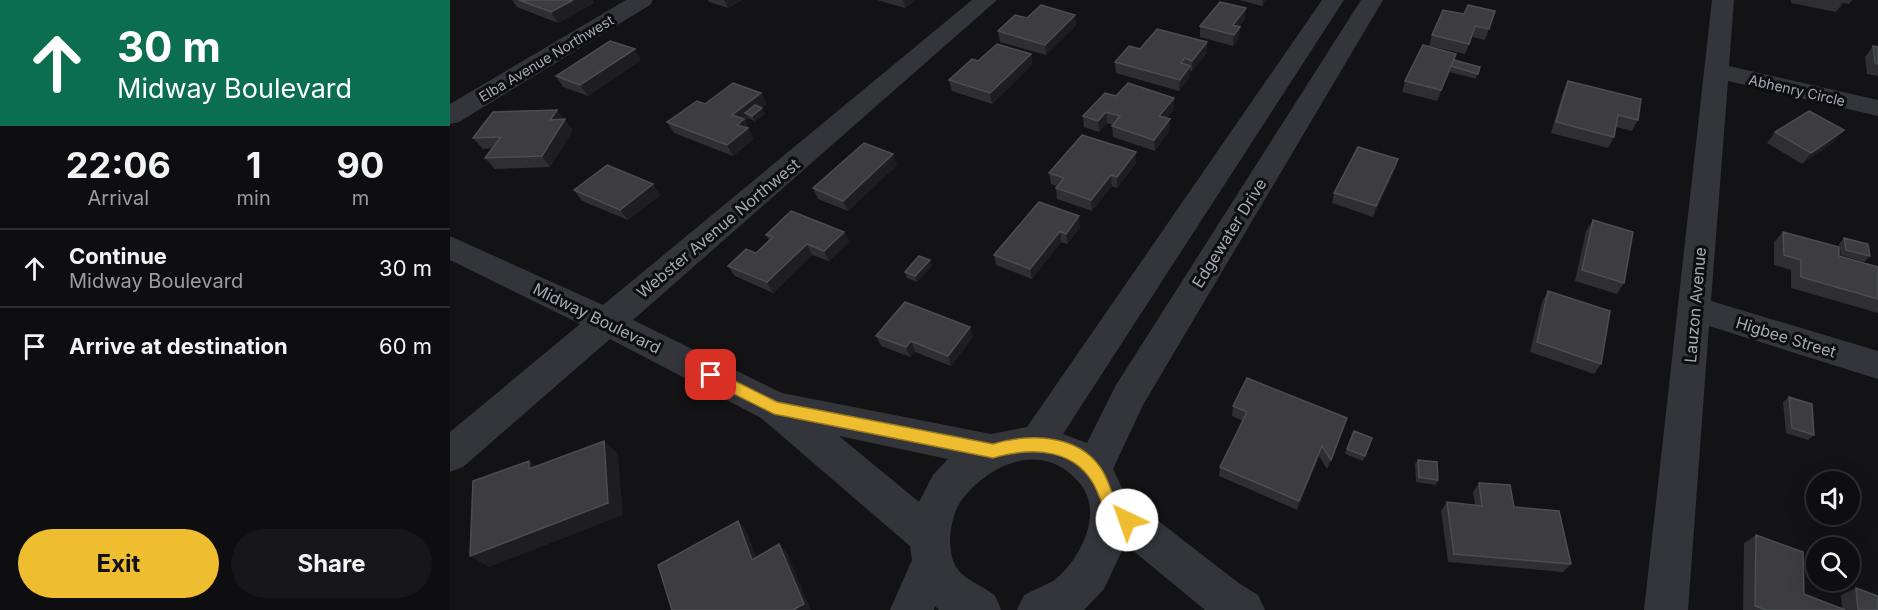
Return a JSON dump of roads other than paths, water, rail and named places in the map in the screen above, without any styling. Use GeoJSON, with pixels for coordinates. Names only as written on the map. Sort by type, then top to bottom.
{"type":"FeatureCollection","features":[{"type":"Feature","properties":{"kind":"street","name":"Elba Avenue Northwest"},"geometry":{"type":"LineString","coordinates":[[450,116],[642,0]]}},
{"type":"Feature","properties":{"kind":"street","name":"Webster Avenue Northwest"},"geometry":{"type":"LineString","coordinates":[[450,455],[986,0]]}},
{"type":"Feature","properties":{"kind":"street"},"geometry":{"type":"LineString","coordinates":[[1037,443],[1103,348],[1333,0]]}},
{"type":"Feature","properties":{"kind":"street","name":"Edgewater Drive"},"geometry":{"type":"LineString","coordinates":[[1093,470],[1126,401],[1372,0]]}},
{"type":"Feature","properties":{"kind":"street","name":"Lauzon Avenue"},"geometry":{"type":"LineString","coordinates":[[1666,610],[1723,0]]}},
{"type":"Feature","properties":{"kind":"street","name":"Abhenry Circle"},"geometry":{"type":"LineString","coordinates":[[1717,71],[1878,108]]}},
{"type":"Feature","properties":{"kind":"street","name":"Midway Boulevard"},"geometry":{"type":"LineString","coordinates":[[450,247],[607,322],[774,407],[931,549],[942,582],[958,598],[979,610]]}},
{"type":"Feature","properties":{"kind":"street","name":"Higbee Street"},"geometry":{"type":"LineString","coordinates":[[1695,309],[1878,365]]}},
{"type":"Feature","properties":{"kind":"street","name":"Midway Boulevard"},"geometry":{"type":"LineString","coordinates":[[774,407],[993,451]]}},
{"type":"Feature","properties":{"kind":"street"},"geometry":{"type":"LineString","coordinates":[[912,610],[931,549],[932,517],[941,495],[955,477],[973,461],[993,451],[1015,445],[1037,443],[1058,447],[1077,456],[1093,470],[1104,487],[1110,507],[1110,529],[1104,552],[1092,573],[1054,609]]}},
{"type":"Feature","properties":{"kind":"street"},"geometry":{"type":"LineString","coordinates":[[1110,507],[1243,610]]}}]}
